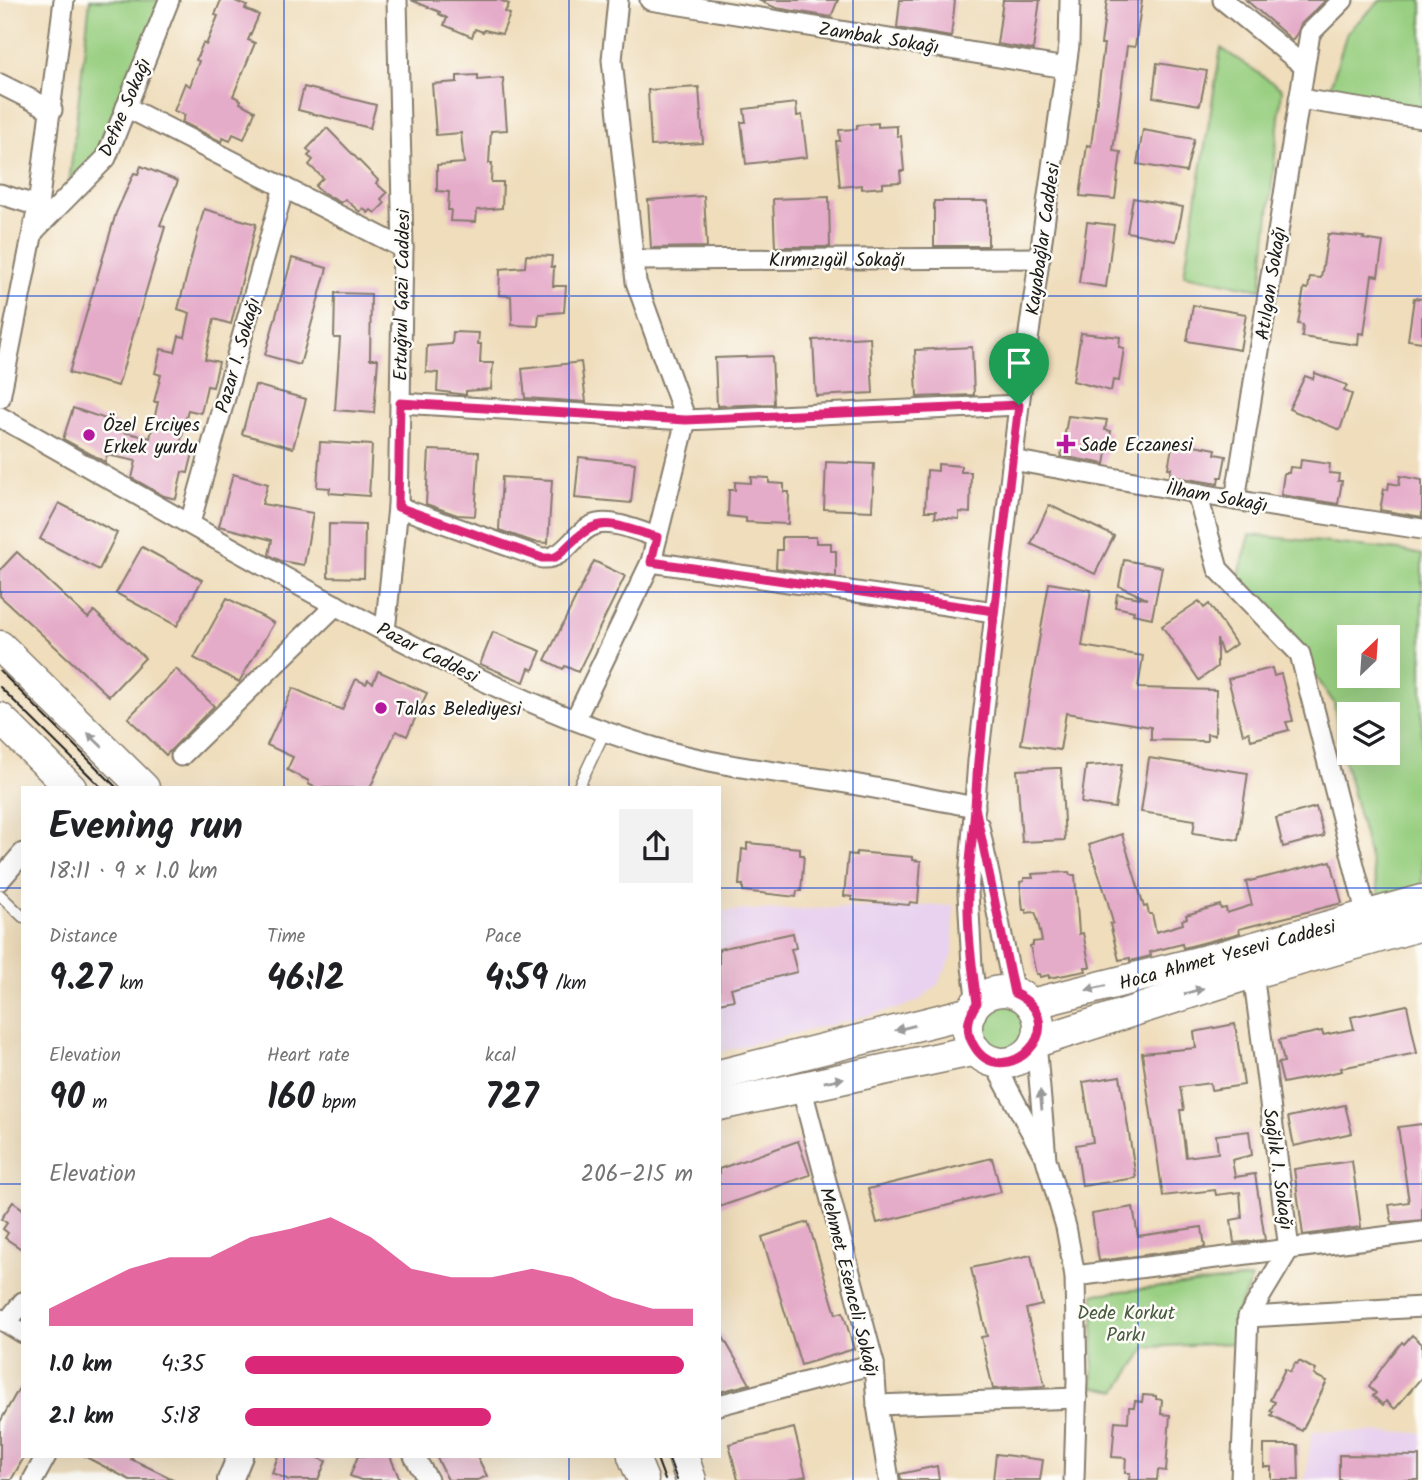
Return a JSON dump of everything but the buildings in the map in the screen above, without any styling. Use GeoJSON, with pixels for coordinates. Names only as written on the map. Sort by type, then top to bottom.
{"type":"FeatureCollection","features":[{"type":"Feature","properties":{"kind":"main road"},"geometry":{"type":"LineString","coordinates":[[0,646],[142,786]]}},
{"type":"Feature","properties":{"kind":"main road"},"geometry":{"type":"LineString","coordinates":[[0,718],[69,786]]}},
{"type":"Feature","properties":{"kind":"main road","name":"Hoca Ahmet Yesevi Caddesi"},"geometry":{"type":"LineString","coordinates":[[1022,998],[1214,959],[1422,901]]}},
{"type":"Feature","properties":{"kind":"main road","name":"Hoca Ahmet Yesevi Caddesi"},"geometry":{"type":"LineString","coordinates":[[1036,1042],[1253,973],[1422,925]]}},
{"type":"Feature","properties":{"kind":"main road"},"geometry":{"type":"LineString","coordinates":[[721,1074],[974,1007],[994,992],[1022,998],[1039,1022],[1036,1042],[1022,1057],[1003,1063],[984,1055],[801,1086],[721,1105]]}},
{"type":"Feature","properties":{"kind":"main road"},"geometry":{"type":"LineString","coordinates":[[974,1007],[968,1031],[984,1055]]}},
{"type":"Feature","properties":{"kind":"main road"},"geometry":{"type":"LineString","coordinates":[[634,1458],[643,1480]]}},
{"type":"Feature","properties":{"kind":"main road"},"geometry":{"type":"LineString","coordinates":[[684,1458],[691,1480]]}},
{"type":"Feature","properties":{"kind":"street"},"geometry":{"type":"LineString","coordinates":[[0,398],[3,363],[38,206],[64,0]]}},
{"type":"Feature","properties":{"kind":"street","name":"Defne Sokağı"},"geometry":{"type":"LineString","coordinates":[[33,232],[106,158],[169,0]]}},
{"type":"Feature","properties":{"kind":"street","name":"Ertuğrul Gazi Caddesi"},"geometry":{"type":"LineString","coordinates":[[385,631],[398,507],[403,248],[397,0]]}},
{"type":"Feature","properties":{"kind":"street"},"geometry":{"type":"LineString","coordinates":[[575,720],[651,562],[686,420],[636,282],[612,60],[618,0]]}},
{"type":"Feature","properties":{"kind":"street","name":"Zambak Sokağı"},"geometry":{"type":"LineString","coordinates":[[650,0],[1066,68]]}},
{"type":"Feature","properties":{"kind":"street","name":"Kayabağlar Caddesi"},"geometry":{"type":"LineString","coordinates":[[1069,46],[1070,0]]}},
{"type":"Feature","properties":{"kind":"street","name":"Kayabağlar Caddesi"},"geometry":{"type":"LineString","coordinates":[[974,1007],[968,893],[978,761],[1019,405],[1069,46],[1080,0]]}},
{"type":"Feature","properties":{"kind":"street"},"geometry":{"type":"LineString","coordinates":[[1223,0],[1304,66]]}},
{"type":"Feature","properties":{"kind":"street","name":"Atılgan Sokağı"},"geometry":{"type":"LineString","coordinates":[[1235,500],[1310,33],[1343,0]]}},
{"type":"Feature","properties":{"kind":"street"},"geometry":{"type":"LineString","coordinates":[[0,84],[52,110]]}},
{"type":"Feature","properties":{"kind":"street"},"geometry":{"type":"LineString","coordinates":[[1299,99],[1422,118]]}},
{"type":"Feature","properties":{"kind":"street"},"geometry":{"type":"LineString","coordinates":[[126,107],[403,248]]}},
{"type":"Feature","properties":{"kind":"street","name":"Pazar 1. Sokağı"},"geometry":{"type":"LineString","coordinates":[[190,523],[284,187]]}},
{"type":"Feature","properties":{"kind":"street"},"geometry":{"type":"LineString","coordinates":[[0,194],[38,206]]}},
{"type":"Feature","properties":{"kind":"street","name":"Kırmızıgül Sokağı"},"geometry":{"type":"LineString","coordinates":[[633,260],[1040,258]]}},
{"type":"Feature","properties":{"kind":"street"},"geometry":{"type":"LineString","coordinates":[[400,403],[686,420],[1019,405]]}},
{"type":"Feature","properties":{"kind":"street","name":"Pazar Caddesi"},"geometry":{"type":"LineString","coordinates":[[0,417],[385,631],[494,685],[575,720],[656,748],[707,761],[850,783],[975,807]]}},
{"type":"Feature","properties":{"kind":"street","name":"İlham Sokağı"},"geometry":{"type":"LineString","coordinates":[[1012,460],[1235,500],[1422,529]]}},
{"type":"Feature","properties":{"kind":"street"},"geometry":{"type":"LineString","coordinates":[[1197,493],[1217,569],[1300,654],[1367,916]]}},
{"type":"Feature","properties":{"kind":"street"},"geometry":{"type":"LineString","coordinates":[[398,507],[542,558],[559,555],[585,530],[597,524],[613,525],[657,537]]}},
{"type":"Feature","properties":{"kind":"street"},"geometry":{"type":"LineString","coordinates":[[651,562],[994,611]]}},
{"type":"Feature","properties":{"kind":"street"},"geometry":{"type":"LineString","coordinates":[[181,756],[336,605]]}},
{"type":"Feature","properties":{"kind":"street","name":"Kayabağlar Caddesi"},"geometry":{"type":"LineString","coordinates":[[975,807],[1022,998]]}},
{"type":"Feature","properties":{"kind":"street"},"geometry":{"type":"LineString","coordinates":[[2,874],[21,855]]}},
{"type":"Feature","properties":{"kind":"street","name":"Sağlık 1. Sokağı"},"geometry":{"type":"LineString","coordinates":[[1241,1480],[1248,1317],[1289,1249],[1253,973]]}},
{"type":"Feature","properties":{"kind":"street"},"geometry":{"type":"LineString","coordinates":[[1036,1042],[1046,1159],[1066,1227],[1075,1276],[1077,1480]]}},
{"type":"Feature","properties":{"kind":"street"},"geometry":{"type":"LineString","coordinates":[[984,1055],[1046,1159]]}},
{"type":"Feature","properties":{"kind":"street","name":"Mehmet Esenceli Sokağı"},"geometry":{"type":"LineString","coordinates":[[801,1086],[873,1364],[889,1480]]}},
{"type":"Feature","properties":{"kind":"street"},"geometry":{"type":"LineString","coordinates":[[1075,1276],[1422,1232]]}},
{"type":"Feature","properties":{"kind":"street"},"geometry":{"type":"LineString","coordinates":[[10,1325],[21,1306]]}},
{"type":"Feature","properties":{"kind":"street"},"geometry":{"type":"LineString","coordinates":[[1248,1317],[1422,1307]]}},
{"type":"Feature","properties":{"kind":"street"},"geometry":{"type":"LineString","coordinates":[[721,1404],[873,1364]]}},
{"type":"Feature","properties":{"kind":"street"},"geometry":{"type":"LineString","coordinates":[[877,1405],[1077,1398]]}},
{"type":"Feature","properties":{"kind":"street"},"geometry":{"type":"LineString","coordinates":[[33,1480],[45,1458]]}},
{"type":"Feature","properties":{"kind":"street"},"geometry":{"type":"LineString","coordinates":[[230,1480],[239,1458]]}},
{"type":"Feature","properties":{"kind":"lane"},"geometry":{"type":"LineString","coordinates":[[579,786],[605,731]]}},
{"type":"Feature","properties":{"kind":"lane"},"geometry":{"type":"LineString","coordinates":[[0,895],[21,915]]}},
{"type":"Feature","properties":{"kind":"shaded area"},"geometry":{"type":"Polygon","coordinates":[[[954,905],[953,955],[938,984],[920,1000],[900,1008],[721,1052],[721,911],[954,905]]]}},
{"type":"Feature","properties":{"kind":"shaded area"},"geometry":{"type":"Polygon","coordinates":[[[1312,1431],[1422,1433],[1422,1480],[1305,1480],[1312,1431]]]}},
{"type":"Feature","properties":{"kind":"green space"},"geometry":{"type":"Polygon","coordinates":[[[90,0],[167,0],[97,155],[69,184],[90,0]]]}},
{"type":"Feature","properties":{"kind":"green space"},"geometry":{"type":"Polygon","coordinates":[[[1381,0],[1422,0],[1422,124],[1333,99],[1330,88],[1347,32],[1381,0]]]}},
{"type":"Feature","properties":{"kind":"green space"},"geometry":{"type":"Polygon","coordinates":[[[1221,48],[1282,89],[1261,289],[1184,275],[1221,48]]]}},
{"type":"Feature","properties":{"kind":"green space"},"geometry":{"type":"Polygon","coordinates":[[[1250,535],[1399,550],[1422,555],[1422,902],[1384,912],[1346,765],[1400,765],[1400,702],[1337,702],[1337,728],[1334,703],[1285,630],[1238,578],[1250,535]]]}},
{"type":"Feature","properties":{"kind":"green space"},"geometry":{"type":"Polygon","coordinates":[[[1003,1005],[1012,1006],[1019,1011],[1024,1018],[1024,1036],[1019,1043],[1012,1048],[1003,1049],[994,1048],[987,1043],[982,1036],[981,1027],[982,1018],[987,1011],[994,1006],[1003,1005]]]}},
{"type":"Feature","properties":{"kind":"green space","name":"Dede Korkut Parkı"},"geometry":{"type":"Polygon","coordinates":[[[1252,1278],[1239,1308],[1234,1343],[1147,1347],[1117,1391],[1093,1387],[1094,1294],[1252,1278]]]}},
{"type":"Feature","properties":{"kind":"tram line"},"geometry":{"type":"LineString","coordinates":[[0,671],[115,786]]}},
{"type":"Feature","properties":{"kind":"tram line"},"geometry":{"type":"LineString","coordinates":[[0,687],[100,786]]}},
{"type":"Feature","properties":{"kind":"tram line"},"geometry":{"type":"LineString","coordinates":[[657,1458],[665,1480]]}},
{"type":"Feature","properties":{"kind":"tram line"},"geometry":{"type":"LineString","coordinates":[[669,1458],[677,1480]]}},
{"type":"Feature","properties":{"kind":"place","name":"Özel Erciyes Erkek yurdu"},"geometry":{"type":"Point","coordinates":[89,435]}},
{"type":"Feature","properties":{"kind":"place","name":"Sade Eczanesi"},"geometry":{"type":"Point","coordinates":[1066,444]}},
{"type":"Feature","properties":{"kind":"place","name":"Talas Belediyesi"},"geometry":{"type":"Point","coordinates":[381,708]}},
{"type":"Feature","properties":{"kind":"route"},"geometry":{"type":"LineString","coordinates":[[1019,405],[686,420],[400,403],[398,507],[542,558],[559,555],[585,530],[605,523],[657,537],[651,562],[994,611],[983,707],[975,807],[1014,993],[1031,1004],[1039,1022],[1036,1042],[1030,1051],[1022,1057],[1003,1063],[984,1057],[976,1050],[968,1031],[968,1021],[977,1003],[968,893],[983,707],[1019,405]]}}]}
